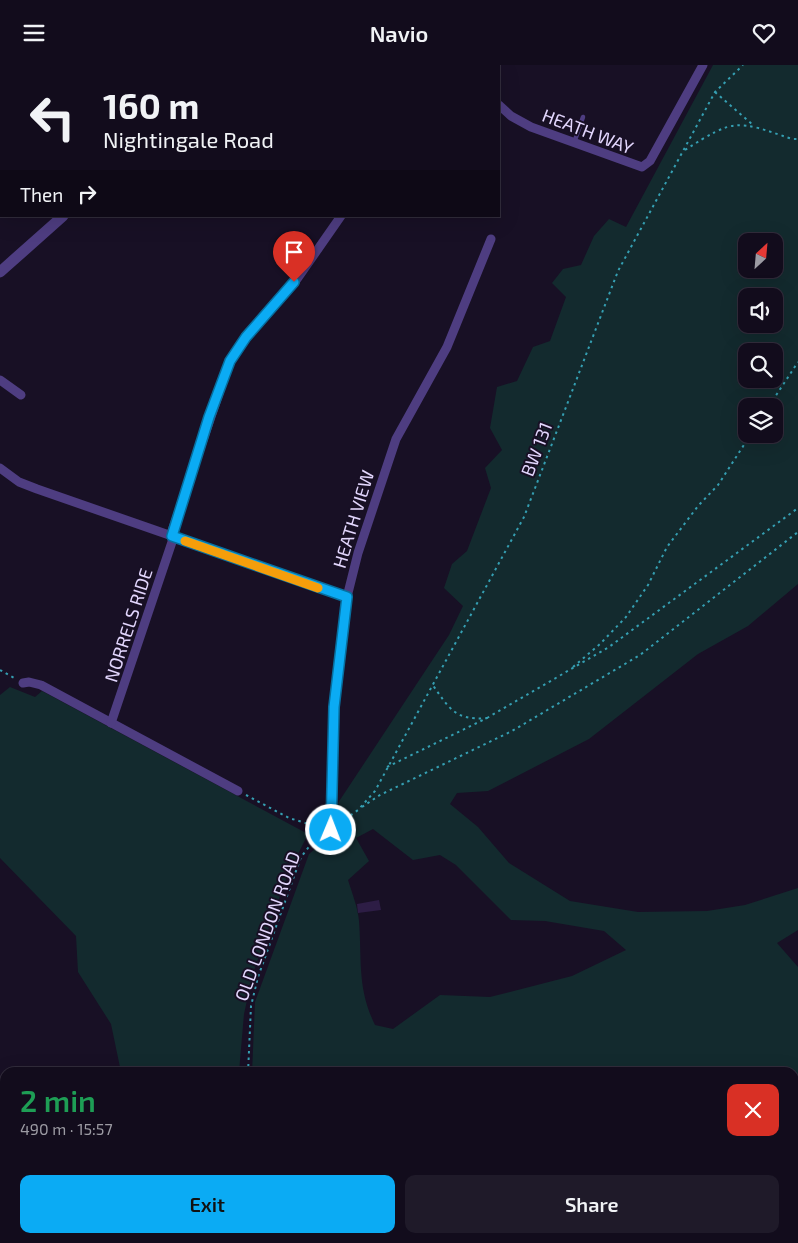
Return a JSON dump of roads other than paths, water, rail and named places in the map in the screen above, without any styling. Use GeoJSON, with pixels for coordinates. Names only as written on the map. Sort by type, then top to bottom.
{"type":"FeatureCollection","features":[{"type":"Feature","properties":{"kind":"street","name":"HEATH WAY"},"geometry":{"type":"LineString","coordinates":[[500,106],[511,116],[531,127],[638,167],[645,166],[650,161],[703,65]]}},
{"type":"Feature","properties":{"kind":"street"},"geometry":{"type":"LineString","coordinates":[[0,272],[62,217]]}},
{"type":"Feature","properties":{"kind":"street","name":"NORRELS RIDE"},"geometry":{"type":"LineString","coordinates":[[111,723],[172,542],[172,536],[206,427],[230,361],[246,337],[294,282],[340,217]]}},
{"type":"Feature","properties":{"kind":"street","name":"HEATH VIEW"},"geometry":{"type":"LineString","coordinates":[[331,830],[334,707],[347,597],[358,553],[396,439],[447,347],[491,239]]}},
{"type":"Feature","properties":{"kind":"street"},"geometry":{"type":"LineString","coordinates":[[0,380],[21,395]]}},
{"type":"Feature","properties":{"kind":"street"},"geometry":{"type":"LineString","coordinates":[[0,468],[19,481],[37,489],[347,597]]}},
{"type":"Feature","properties":{"kind":"street"},"geometry":{"type":"LineString","coordinates":[[23,683],[29,682],[41,685],[238,791]]}},
{"type":"Feature","properties":{"kind":"lane"},"geometry":{"type":"LineString","coordinates":[[574,143],[583,117]]}}]}
